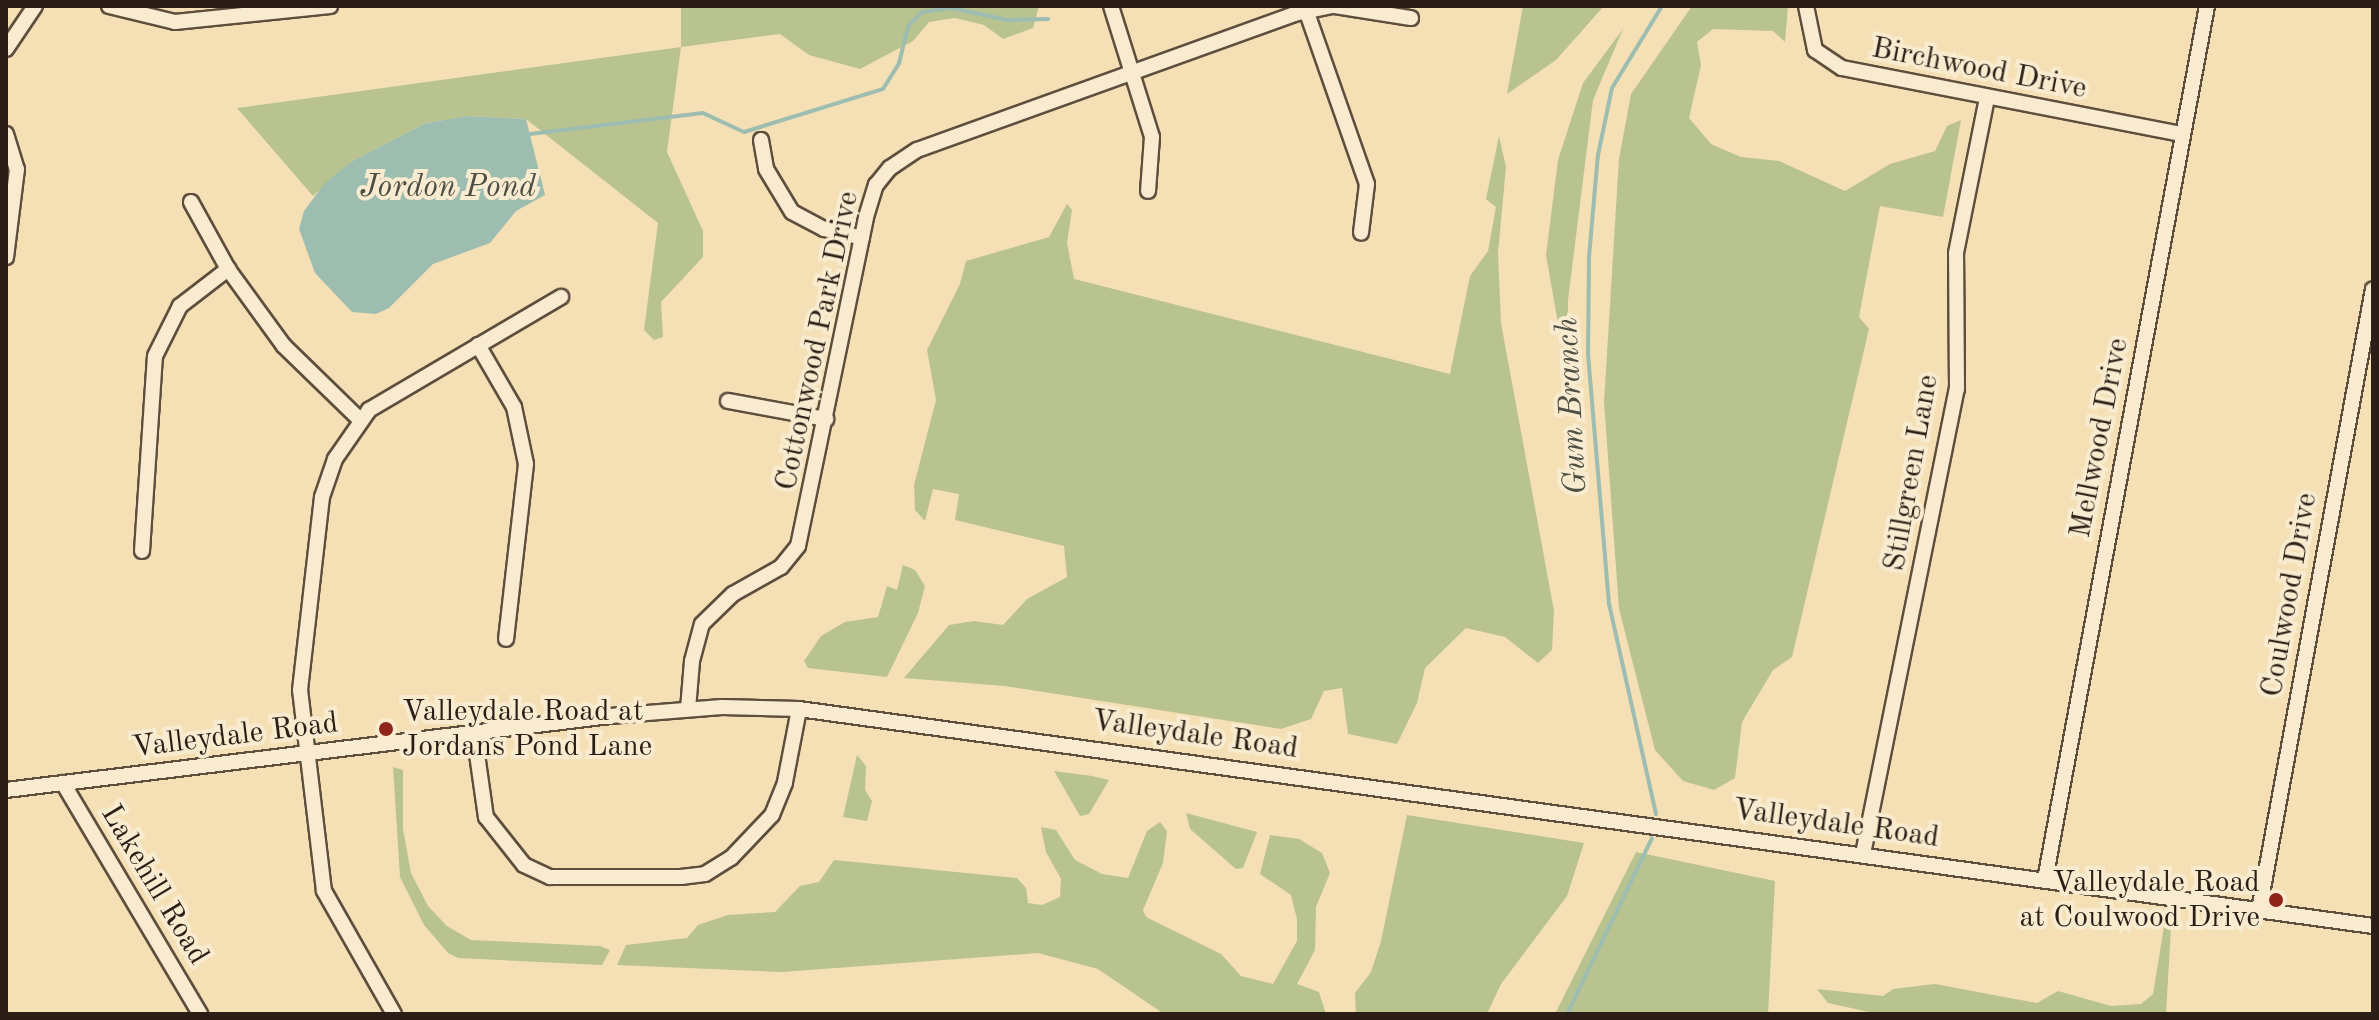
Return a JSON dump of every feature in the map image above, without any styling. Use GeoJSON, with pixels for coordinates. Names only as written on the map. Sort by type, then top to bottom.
{"type":"FeatureCollection","features":[{"type":"Feature","properties":{"kind":"street"},"geometry":{"type":"LineString","coordinates":[[6,49],[35,6]]}},
{"type":"Feature","properties":{"kind":"street"},"geometry":{"type":"LineString","coordinates":[[109,6],[175,22],[242,11],[330,6]]}},
{"type":"Feature","properties":{"kind":"street"},"geometry":{"type":"LineString","coordinates":[[1111,6],[1152,137],[1148,191]]}},
{"type":"Feature","properties":{"kind":"street","name":"Cottonwood Park Drive"},"geometry":{"type":"LineString","coordinates":[[688,709],[692,661],[702,624],[733,594],[781,567],[798,546],[862,238],[876,185],[900,159],[1130,72],[1306,10],[1333,6],[1411,18]]}},
{"type":"Feature","properties":{"kind":"street","name":"Birchwood Drive"},"geometry":{"type":"LineString","coordinates":[[1806,6],[1811,42],[1831,63],[1987,98],[2183,134]]}},
{"type":"Feature","properties":{"kind":"street","name":"Mellwood Drive"},"geometry":{"type":"LineString","coordinates":[[2045,880],[2207,6]]}},
{"type":"Feature","properties":{"kind":"street"},"geometry":{"type":"LineString","coordinates":[[1306,10],[1367,184],[1361,233]]}},
{"type":"Feature","properties":{"kind":"street","name":"Stillgreen Lane"},"geometry":{"type":"LineString","coordinates":[[1863,854],[1957,389],[1956,253],[1987,98]]}},
{"type":"Feature","properties":{"kind":"street"},"geometry":{"type":"LineString","coordinates":[[6,134],[17,169],[6,257]]}},
{"type":"Feature","properties":{"kind":"street"},"geometry":{"type":"LineString","coordinates":[[761,140],[766,169],[792,212],[824,229],[862,238]]}},
{"type":"Feature","properties":{"kind":"street"},"geometry":{"type":"LineString","coordinates":[[191,202],[228,269],[284,346],[360,420]]}},
{"type":"Feature","properties":{"kind":"street"},"geometry":{"type":"LineString","coordinates":[[142,551],[155,356],[180,306],[228,269]]}},
{"type":"Feature","properties":{"kind":"street","name":"Coulwood Drive"},"geometry":{"type":"LineString","coordinates":[[2259,910],[2373,289]]}},
{"type":"Feature","properties":{"kind":"street"},"geometry":{"type":"LineString","coordinates":[[394,1014],[324,891],[306,753],[300,669],[318,521],[335,459],[360,420],[396,391],[561,297]]}},
{"type":"Feature","properties":{"kind":"street"},"geometry":{"type":"LineString","coordinates":[[478,345],[514,407],[526,464],[506,639]]}},
{"type":"Feature","properties":{"kind":"street"},"geometry":{"type":"LineString","coordinates":[[728,401],[826,419]]}},
{"type":"Feature","properties":{"kind":"street","name":"Valleydale Road"},"geometry":{"type":"LineString","coordinates":[[6,790],[688,709],[799,709],[2373,926]]}},
{"type":"Feature","properties":{"kind":"street"},"geometry":{"type":"LineString","coordinates":[[474,733],[486,817],[524,865],[550,877],[681,877],[705,874],[731,858],[772,815],[785,782],[799,709]]}},
{"type":"Feature","properties":{"kind":"street","name":"Lakehill Road"},"geometry":{"type":"LineString","coordinates":[[63,783],[200,1014]]}},
{"type":"Feature","properties":{"kind":"green space"},"geometry":{"type":"Polygon","coordinates":[[[681,6],[1039,6],[1033,28],[1003,39],[984,25],[955,18],[929,22],[913,41],[860,69],[809,55],[780,34],[681,47],[681,6]]]}},
{"type":"Feature","properties":{"kind":"green space"},"geometry":{"type":"Polygon","coordinates":[[[1523,6],[1604,6],[1556,60],[1507,94],[1523,6]]]}},
{"type":"Feature","properties":{"kind":"green space"},"geometry":{"type":"Polygon","coordinates":[[[1692,6],[1788,6],[1785,42],[1773,31],[1713,29],[1697,42],[1701,65],[1689,118],[1711,144],[1741,157],[1779,161],[1845,191],[1890,164],[1935,151],[1947,126],[1961,120],[1943,217],[1880,206],[1859,317],[1869,329],[1792,657],[1773,670],[1742,722],[1735,778],[1714,790],[1683,781],[1655,750],[1619,609],[1604,402],[1619,159],[1631,94],[1692,6]]]}},
{"type":"Feature","properties":{"kind":"green space"},"geometry":{"type":"Polygon","coordinates":[[[1623,29],[1593,100],[1568,300],[1568,380],[1546,255],[1558,160],[1583,83],[1623,29]]]}},
{"type":"Feature","properties":{"kind":"green space"},"geometry":{"type":"Polygon","coordinates":[[[681,47],[667,152],[703,231],[703,257],[661,302],[663,337],[654,340],[644,330],[658,223],[526,119],[469,116],[426,123],[354,160],[313,196],[237,108],[681,47]]]}},
{"type":"Feature","properties":{"kind":"green space"},"geometry":{"type":"Polygon","coordinates":[[[1499,136],[1506,167],[1498,253],[1501,323],[1554,611],[1552,650],[1538,663],[1505,637],[1466,628],[1425,668],[1417,703],[1397,744],[1348,734],[1342,688],[1324,691],[1311,719],[1281,729],[1005,686],[904,678],[949,625],[974,621],[1003,625],[1027,599],[1067,577],[1064,546],[955,520],[959,494],[933,489],[925,521],[915,510],[914,485],[936,400],[927,350],[960,284],[966,261],[1049,237],[1067,204],[1072,210],[1067,243],[1074,279],[1450,374],[1470,276],[1488,251],[1496,207],[1486,199],[1499,136]]]}},
{"type":"Feature","properties":{"kind":"green space"},"geometry":{"type":"Polygon","coordinates":[[[903,565],[915,570],[925,586],[918,613],[887,677],[808,668],[804,661],[821,636],[845,622],[878,617],[887,586],[897,590],[903,565]]]}},
{"type":"Feature","properties":{"kind":"green space"},"geometry":{"type":"Polygon","coordinates":[[[857,755],[866,766],[865,790],[872,801],[867,821],[843,817],[857,755]]]}},
{"type":"Feature","properties":{"kind":"green space"},"geometry":{"type":"Polygon","coordinates":[[[393,767],[403,770],[403,829],[411,873],[428,906],[447,926],[471,940],[600,946],[610,950],[602,965],[458,958],[448,953],[424,925],[400,877],[393,767]]]}},
{"type":"Feature","properties":{"kind":"green space"},"geometry":{"type":"Polygon","coordinates":[[[1054,771],[1109,780],[1089,814],[1080,816],[1054,771]]]}},
{"type":"Feature","properties":{"kind":"green space"},"geometry":{"type":"Polygon","coordinates":[[[1186,813],[1257,832],[1243,868],[1236,869],[1190,829],[1186,813]]]}},
{"type":"Feature","properties":{"kind":"green space"},"geometry":{"type":"Polygon","coordinates":[[[1407,815],[1584,843],[1567,896],[1501,984],[1487,1014],[1356,1014],[1355,993],[1371,972],[1381,941],[1407,815]]]}},
{"type":"Feature","properties":{"kind":"green space"},"geometry":{"type":"Polygon","coordinates":[[[1160,822],[1167,831],[1163,863],[1143,910],[1146,917],[1221,954],[1241,976],[1273,984],[1297,941],[1297,919],[1291,895],[1260,874],[1270,835],[1299,839],[1322,853],[1330,873],[1316,907],[1315,950],[1297,984],[1319,992],[1326,1014],[1164,1014],[1098,969],[1038,953],[782,972],[617,965],[626,945],[687,938],[698,925],[728,915],[775,912],[800,886],[819,882],[834,860],[1017,878],[1026,888],[1028,903],[1042,905],[1060,897],[1061,879],[1046,852],[1041,827],[1056,830],[1075,860],[1102,874],[1128,878],[1147,831],[1160,822]]]}},
{"type":"Feature","properties":{"kind":"green space"},"geometry":{"type":"Polygon","coordinates":[[[1636,852],[1775,881],[1768,1014],[1555,1014],[1636,852]]]}},
{"type":"Feature","properties":{"kind":"green space"},"geometry":{"type":"Polygon","coordinates":[[[2165,920],[2171,927],[2166,1014],[1878,1014],[1828,1003],[1817,989],[1883,996],[1893,989],[1935,984],[2037,1003],[2058,991],[2111,1006],[2141,1004],[2153,994],[2165,920]]]}},
{"type":"Feature","properties":{"kind":"water","name":"Jordon Pond"},"geometry":{"type":"Polygon","coordinates":[[[468,116],[526,119],[545,195],[516,211],[490,243],[433,264],[389,308],[376,314],[352,312],[315,273],[299,229],[304,211],[325,183],[354,160],[426,123],[468,116]]]}},
{"type":"Feature","properties":{"kind":"waterway","name":"Gum Branch"},"geometry":{"type":"LineString","coordinates":[[1656,814],[1609,604],[1588,354],[1589,257],[1598,155],[1612,88],[1662,6]]}},
{"type":"Feature","properties":{"kind":"waterway"},"geometry":{"type":"LineString","coordinates":[[530,134],[703,113],[744,132],[883,89],[899,63],[908,26],[922,12],[951,8],[1008,20],[1048,19]]}},
{"type":"Feature","properties":{"kind":"waterway","name":"Gum Branch"},"geometry":{"type":"LineString","coordinates":[[1567,1014],[1652,838]]}},
{"type":"Feature","properties":{"kind":"place","name":"Valleydale Road at Jordans Pond Lane"},"geometry":{"type":"Point","coordinates":[386,729]}},
{"type":"Feature","properties":{"kind":"place","name":"Valleydale Road at Coulwood Drive"},"geometry":{"type":"Point","coordinates":[2276,900]}}]}
